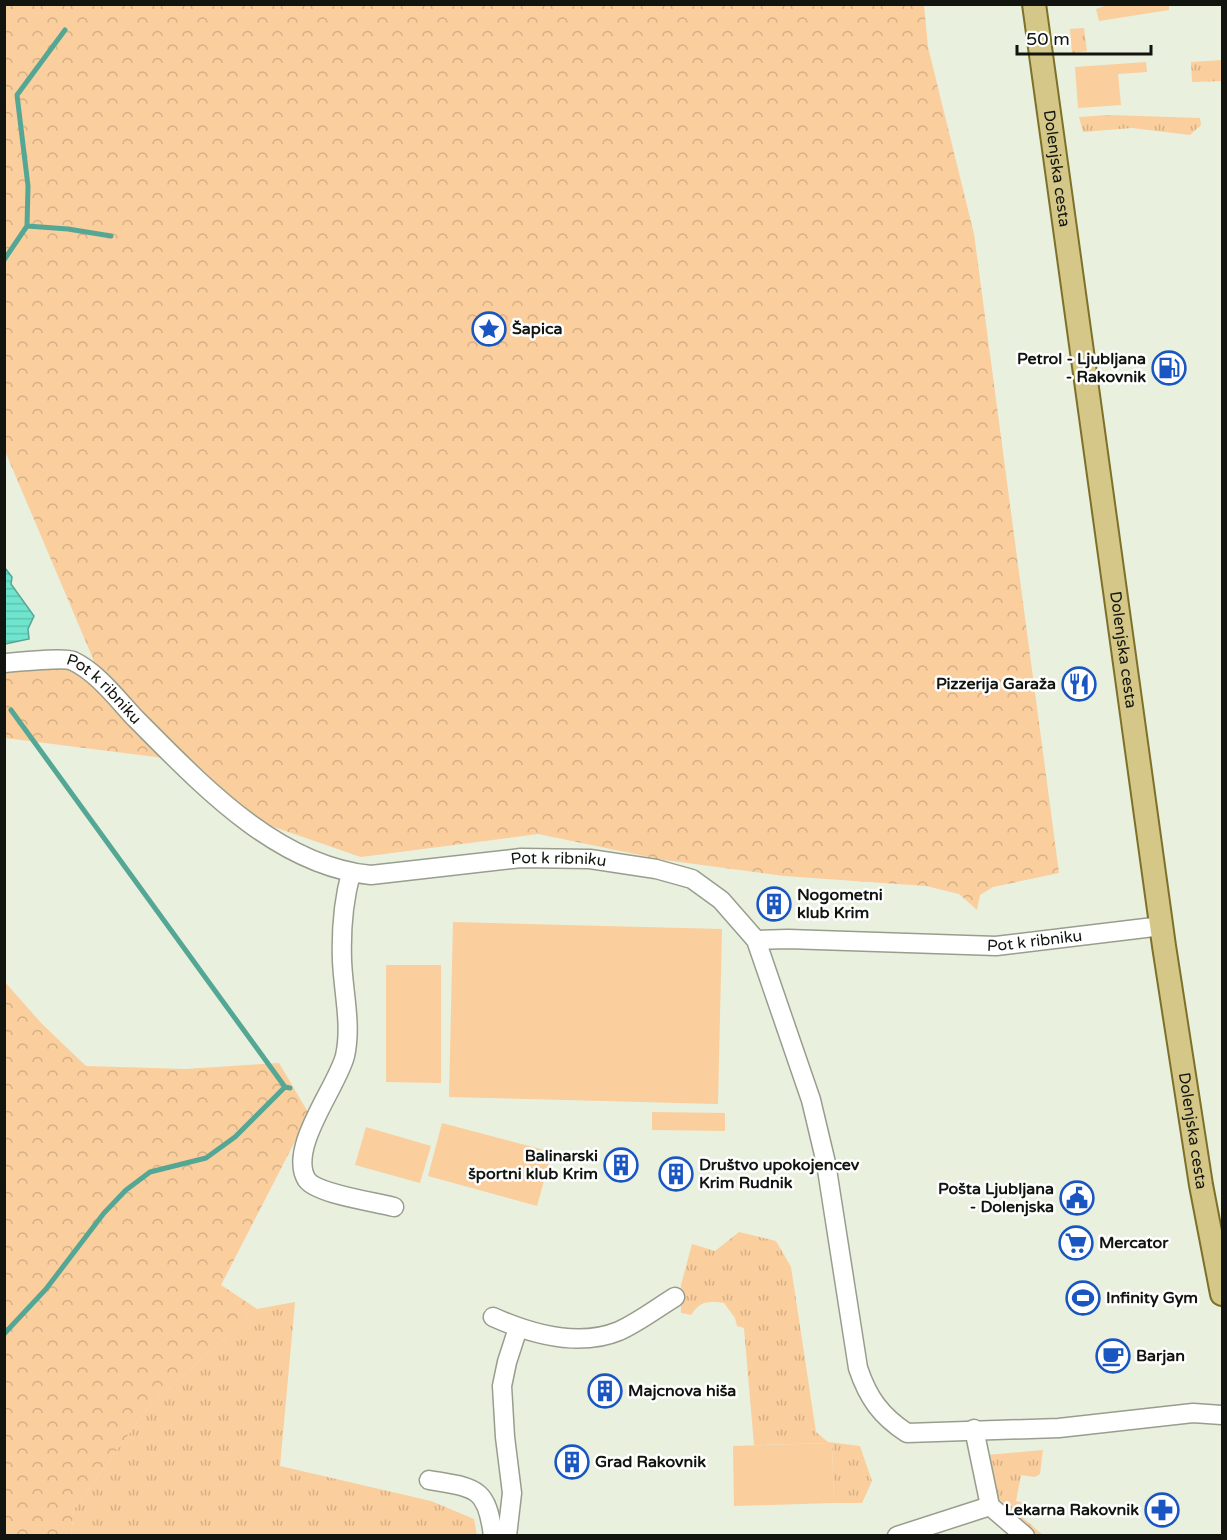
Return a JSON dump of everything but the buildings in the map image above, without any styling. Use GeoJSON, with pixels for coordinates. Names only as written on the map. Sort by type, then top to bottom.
{"type":"FeatureCollection","features":[{"type":"Feature","properties":{"kind":"main road","name":"Dolenjska cesta"},"geometry":{"type":"LineString","coordinates":[[1034,4],[1162,926],[1196,1154],[1222,1294]]}},
{"type":"Feature","properties":{"kind":"street","name":"Pot k ribniku"},"geometry":{"type":"LineString","coordinates":[[4,663],[71,660],[94,676],[195,778],[265,837],[351,873],[371,875],[521,858],[590,859],[656,869],[693,879],[721,900],[756,940],[996,946],[1162,926]]}},
{"type":"Feature","properties":{"kind":"street"},"geometry":{"type":"LineString","coordinates":[[351,873],[343,901],[342,959],[347,1033],[345,1056],[306,1142],[302,1166],[308,1181],[321,1189],[394,1207]]}},
{"type":"Feature","properties":{"kind":"street"},"geometry":{"type":"LineString","coordinates":[[756,940],[811,1100],[826,1162],[858,1368],[866,1394],[888,1419],[908,1433],[974,1429],[1059,1428],[1193,1413],[1222,1415]]}},
{"type":"Feature","properties":{"kind":"street"},"geometry":{"type":"LineString","coordinates":[[493,1317],[518,1328],[567,1338],[616,1332],[675,1297]]}},
{"type":"Feature","properties":{"kind":"street"},"geometry":{"type":"LineString","coordinates":[[507,1536],[512,1493],[502,1386],[518,1328]]}},
{"type":"Feature","properties":{"kind":"street"},"geometry":{"type":"LineString","coordinates":[[974,1429],[990,1506],[1025,1536]]}},
{"type":"Feature","properties":{"kind":"street"},"geometry":{"type":"LineString","coordinates":[[429,1480],[462,1486],[483,1496],[488,1503],[493,1536]]}},
{"type":"Feature","properties":{"kind":"street"},"geometry":{"type":"LineString","coordinates":[[897,1536],[990,1506]]}},
{"type":"Feature","properties":{"kind":"green space"},"geometry":{"type":"Polygon","coordinates":[[[5,5],[924,5],[928,47],[974,234],[1059,873],[993,887],[980,895],[977,910],[959,894],[926,886],[784,876],[664,860],[538,834],[361,857],[265,824],[188,761],[5,738],[4,673],[94,661],[5,451],[5,5]]]}},
{"type":"Feature","properties":{"kind":"green space"},"geometry":{"type":"Polygon","coordinates":[[[1108,5],[1169,5],[1169,10],[1099,21],[1096,9],[1108,5]]]}},
{"type":"Feature","properties":{"kind":"green space"},"geometry":{"type":"Polygon","coordinates":[[[1084,28],[1087,51],[1072,53],[1070,29],[1084,28]]]}},
{"type":"Feature","properties":{"kind":"green space"},"geometry":{"type":"Polygon","coordinates":[[[1222,60],[1222,81],[1192,82],[1191,62],[1222,60]]]}},
{"type":"Feature","properties":{"kind":"green space"},"geometry":{"type":"Polygon","coordinates":[[[1146,62],[1147,72],[1118,74],[1121,105],[1078,108],[1075,67],[1146,62]]]}},
{"type":"Feature","properties":{"kind":"green space"},"geometry":{"type":"Polygon","coordinates":[[[1109,115],[1200,118],[1201,125],[1190,135],[1132,128],[1083,132],[1079,117],[1109,115]]]}},
{"type":"Feature","properties":{"kind":"green space"},"geometry":{"type":"Polygon","coordinates":[[[453,922],[722,929],[718,1104],[449,1097],[453,922]]]}},
{"type":"Feature","properties":{"kind":"green space"},"geometry":{"type":"Polygon","coordinates":[[[386,965],[441,965],[441,1083],[386,1082],[386,965]]]}},
{"type":"Feature","properties":{"kind":"green space"},"geometry":{"type":"Polygon","coordinates":[[[4,981],[42,1024],[86,1066],[185,1069],[279,1063],[309,1114],[221,1285],[257,1309],[150,1405],[74,1509],[71,1535],[5,1535],[4,981]]]}},
{"type":"Feature","properties":{"kind":"green space"},"geometry":{"type":"Polygon","coordinates":[[[652,1112],[725,1113],[725,1131],[652,1130],[652,1112]]]}},
{"type":"Feature","properties":{"kind":"green space"},"geometry":{"type":"Polygon","coordinates":[[[442,1123],[552,1152],[537,1206],[428,1176],[442,1123]]]}},
{"type":"Feature","properties":{"kind":"green space"},"geometry":{"type":"Polygon","coordinates":[[[366,1127],[431,1146],[420,1183],[355,1165],[366,1127]]]}},
{"type":"Feature","properties":{"kind":"green space"},"geometry":{"type":"Polygon","coordinates":[[[739,1232],[776,1241],[791,1267],[816,1432],[828,1442],[860,1446],[872,1481],[862,1503],[834,1503],[832,1443],[754,1445],[744,1328],[737,1326],[735,1318],[724,1303],[704,1303],[691,1315],[681,1313],[681,1285],[692,1244],[715,1251],[739,1232]]]}},
{"type":"Feature","properties":{"kind":"green space"},"geometry":{"type":"Polygon","coordinates":[[[295,1302],[280,1466],[431,1501],[474,1519],[477,1535],[71,1536],[74,1509],[150,1405],[257,1309],[295,1302]]]}},
{"type":"Feature","properties":{"kind":"green space"},"geometry":{"type":"Polygon","coordinates":[[[832,1443],[834,1503],[734,1506],[733,1446],[832,1443]]]}},
{"type":"Feature","properties":{"kind":"green space"},"geometry":{"type":"Polygon","coordinates":[[[1043,1450],[1040,1474],[1035,1477],[1021,1475],[1016,1501],[1030,1505],[1022,1517],[1043,1535],[1034,1535],[998,1498],[987,1455],[1043,1450]]]}},
{"type":"Feature","properties":{"kind":"water"},"geometry":{"type":"Polygon","coordinates":[[[5,568],[12,577],[11,584],[34,616],[28,629],[29,639],[5,644],[5,568]]]}},
{"type":"Feature","properties":{"kind":"waterway"},"geometry":{"type":"LineString","coordinates":[[4,260],[27,226],[28,186],[17,95],[65,30]]}},
{"type":"Feature","properties":{"kind":"waterway"},"geometry":{"type":"LineString","coordinates":[[27,226],[68,229],[111,236]]}},
{"type":"Feature","properties":{"kind":"waterway"},"geometry":{"type":"LineString","coordinates":[[11,710],[285,1087]]}},
{"type":"Feature","properties":{"kind":"waterway"},"geometry":{"type":"LineString","coordinates":[[4,1334],[46,1289],[104,1213],[126,1190],[150,1172],[206,1158],[235,1137],[285,1087],[290,1088]]}},
{"type":"Feature","properties":{"kind":"place","name":"Šapica"},"geometry":{"type":"Point","coordinates":[489,329]}},
{"type":"Feature","properties":{"kind":"place","name":"Petrol - Ljubljana - Rakovnik"},"geometry":{"type":"Point","coordinates":[1169,368]}},
{"type":"Feature","properties":{"kind":"place","name":"Pizzerija Garaža"},"geometry":{"type":"Point","coordinates":[1079,684]}},
{"type":"Feature","properties":{"kind":"place","name":"Nogometni klub Krim"},"geometry":{"type":"Point","coordinates":[774,904]}},
{"type":"Feature","properties":{"kind":"place","name":"Balinarski športni klub Krim"},"geometry":{"type":"Point","coordinates":[621,1165]}},
{"type":"Feature","properties":{"kind":"place","name":"Društvo upokojencev Krim Rudnik"},"geometry":{"type":"Point","coordinates":[676,1174]}},
{"type":"Feature","properties":{"kind":"place","name":"Pošta Ljubljana - Dolenjska"},"geometry":{"type":"Point","coordinates":[1077,1198]}},
{"type":"Feature","properties":{"kind":"place","name":"Mercator"},"geometry":{"type":"Point","coordinates":[1076,1243]}},
{"type":"Feature","properties":{"kind":"place","name":"Infinity Gym"},"geometry":{"type":"Point","coordinates":[1083,1298]}},
{"type":"Feature","properties":{"kind":"place","name":"Barjan"},"geometry":{"type":"Point","coordinates":[1113,1356]}},
{"type":"Feature","properties":{"kind":"place","name":"Majcnova hiša"},"geometry":{"type":"Point","coordinates":[605,1391]}},
{"type":"Feature","properties":{"kind":"place","name":"Grad Rakovnik"},"geometry":{"type":"Point","coordinates":[572,1462]}},
{"type":"Feature","properties":{"kind":"place","name":"Lekarna Rakovnik"},"geometry":{"type":"Point","coordinates":[1162,1510]}}]}
